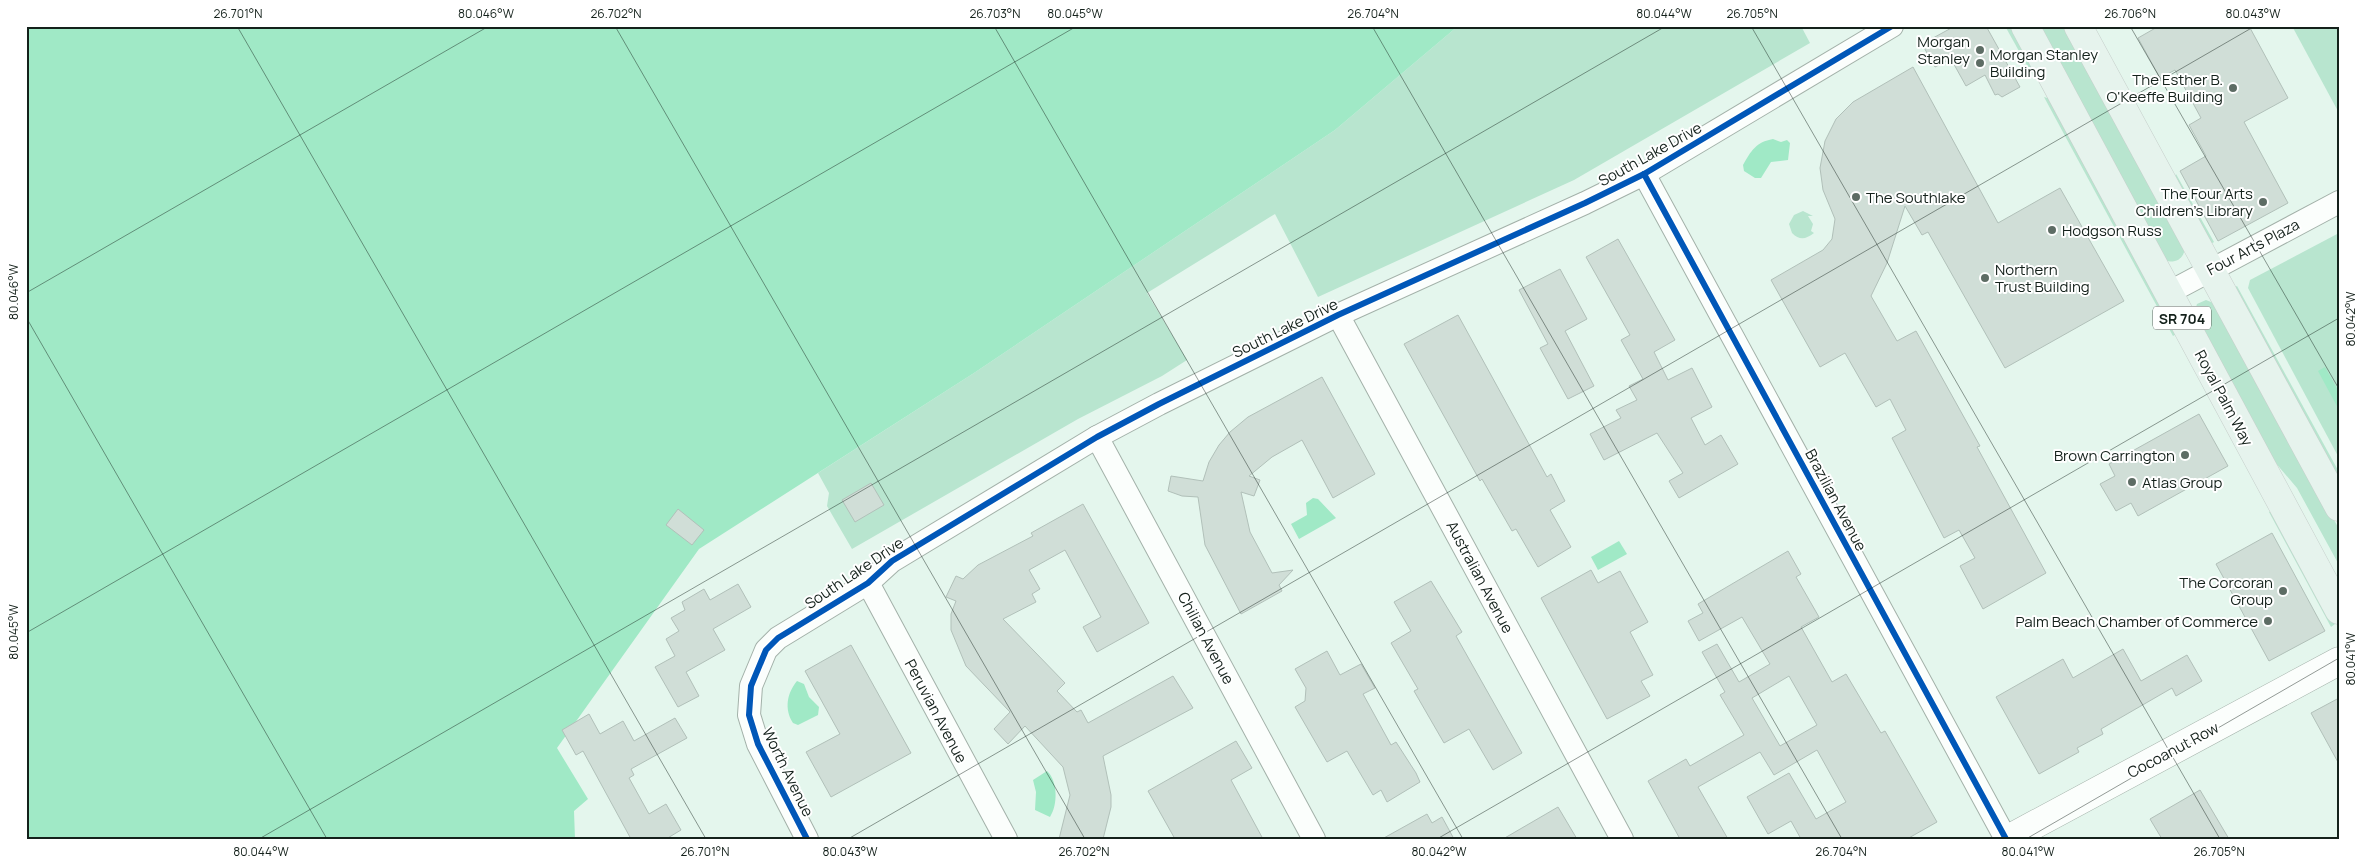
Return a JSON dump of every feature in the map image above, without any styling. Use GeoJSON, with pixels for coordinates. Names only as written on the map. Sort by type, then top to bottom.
{"type":"FeatureCollection","features":[{"type":"Feature","properties":{"kind":"main road","name":"Royal Palm Way"},"geometry":{"type":"LineString","coordinates":[[2025,26],[2339,610]]}},
{"type":"Feature","properties":{"kind":"main road","name":"SR 704"},"geometry":{"type":"LineString","coordinates":[[2078,26],[2339,506]]}},
{"type":"Feature","properties":{"kind":"street","name":"South Lake Drive"},"geometry":{"type":"LineString","coordinates":[[749,714],[751,686],[766,650],[788,630],[868,583],[892,561],[1097,437],[1338,315],[1644,174],[1892,26]]}},
{"type":"Feature","properties":{"kind":"street","name":"Brazilian Avenue"},"geometry":{"type":"LineString","coordinates":[[1644,174],[2007,839]]}},
{"type":"Feature","properties":{"kind":"street","name":"Four Arts Plaza"},"geometry":{"type":"LineString","coordinates":[[2168,293],[2339,202]]}},
{"type":"Feature","properties":{"kind":"street","name":"Australian Avenue"},"geometry":{"type":"LineString","coordinates":[[1338,315],[1622,839]]}},
{"type":"Feature","properties":{"kind":"street","name":"Chilian Avenue"},"geometry":{"type":"LineString","coordinates":[[1097,437],[1314,839]]}},
{"type":"Feature","properties":{"kind":"street","name":"Peruvian Avenue"},"geometry":{"type":"LineString","coordinates":[[868,583],[1006,839]]}},
{"type":"Feature","properties":{"kind":"street","name":"Cocoanut Row"},"geometry":{"type":"LineString","coordinates":[[2007,839],[2339,661]]}},
{"type":"Feature","properties":{"kind":"street","name":"Worth Avenue"},"geometry":{"type":"LineString","coordinates":[[749,714],[758,744],[807,839]]}},
{"type":"Feature","properties":{"kind":"shaded area"},"geometry":{"type":"Polygon","coordinates":[[[26,26],[1458,26],[1335,130],[974,373],[699,549],[557,748],[588,799],[574,811],[575,839],[26,839],[26,26]]]}},
{"type":"Feature","properties":{"kind":"shaded area"},"geometry":{"type":"Polygon","coordinates":[[[1458,26],[1801,26],[1810,43],[1574,180],[1318,297],[1275,214],[1147,293],[1187,360],[1162,376],[1078,419],[852,549],[827,506],[829,493],[818,473],[974,373],[1335,130],[1458,26]]]}},
{"type":"Feature","properties":{"kind":"shaded area"},"geometry":{"type":"Polygon","coordinates":[[[2005,26],[2011,26],[2037,73],[2034,78],[2005,26]]]}},
{"type":"Feature","properties":{"kind":"shaded area"},"geometry":{"type":"Polygon","coordinates":[[[2037,26],[2066,26],[2185,249],[2183,255],[2178,260],[2166,261],[2037,26]]]}},
{"type":"Feature","properties":{"kind":"shaded area"},"geometry":{"type":"Polygon","coordinates":[[[2292,26],[2339,26],[2339,113],[2292,26]]]}},
{"type":"Feature","properties":{"kind":"shaded area"},"geometry":{"type":"Polygon","coordinates":[[[2044,97],[2051,99],[2178,333],[2173,336],[2044,97]]]}},
{"type":"Feature","properties":{"kind":"shaded area"},"geometry":{"type":"Polygon","coordinates":[[[1773,139],[1781,142],[1787,140],[1790,143],[1788,160],[1771,162],[1761,178],[1755,178],[1744,171],[1743,165],[1755,148],[1762,142],[1773,139]]]}},
{"type":"Feature","properties":{"kind":"shaded area"},"geometry":{"type":"Polygon","coordinates":[[[2176,174],[2214,242],[2209,245],[2174,179],[2176,174]]]}},
{"type":"Feature","properties":{"kind":"shaded area"},"geometry":{"type":"Polygon","coordinates":[[[1803,211],[1813,216],[1808,216],[1813,224],[1811,231],[1814,233],[1803,238],[1792,233],[1789,224],[1794,215],[1803,211]]]}},
{"type":"Feature","properties":{"kind":"shaded area"},"geometry":{"type":"Polygon","coordinates":[[[2339,233],[2339,458],[2248,288],[2250,280],[2339,233]]]}},
{"type":"Feature","properties":{"kind":"shaded area"},"geometry":{"type":"Polygon","coordinates":[[[2237,286],[2339,472],[2339,483],[2233,288],[2237,286]]]}},
{"type":"Feature","properties":{"kind":"shaded area"},"geometry":{"type":"Polygon","coordinates":[[[2206,300],[2220,308],[2339,529],[2339,565],[2297,488],[2268,454],[2194,313],[2197,304],[2206,300]]]}},
{"type":"Feature","properties":{"kind":"shaded area"},"geometry":{"type":"Polygon","coordinates":[[[2325,367],[2339,392],[2339,410],[2318,371],[2325,367]]]}},
{"type":"Feature","properties":{"kind":"shaded area"},"geometry":{"type":"Polygon","coordinates":[[[1313,498],[1318,499],[1336,518],[1299,539],[1291,524],[1307,515],[1306,503],[1313,498]]]}},
{"type":"Feature","properties":{"kind":"shaded area"},"geometry":{"type":"Polygon","coordinates":[[[2273,510],[2335,624],[2331,627],[2269,512],[2273,510]]]}},
{"type":"Feature","properties":{"kind":"shaded area"},"geometry":{"type":"Polygon","coordinates":[[[1619,541],[1627,554],[1598,570],[1591,557],[1619,541]]]}},
{"type":"Feature","properties":{"kind":"shaded area"},"geometry":{"type":"Polygon","coordinates":[[[797,681],[804,684],[809,697],[819,707],[818,715],[798,725],[793,723],[788,712],[789,696],[797,681]]]}},
{"type":"Feature","properties":{"kind":"shaded area"},"geometry":{"type":"Polygon","coordinates":[[[1047,771],[1051,775],[1056,793],[1053,812],[1050,817],[1035,810],[1036,792],[1033,780],[1047,771]]]}},
{"type":"Feature","properties":{"kind":"building","name":"Morgan Stanley Building"},"geometry":{"type":"Polygon","coordinates":[[[1955,26],[1986,26],[2020,87],[2002,97],[1998,94],[1995,95],[1985,75],[1966,86],[1951,59],[1935,67],[1922,44],[1955,26]]]}},
{"type":"Feature","properties":{"kind":"building"},"geometry":{"type":"Polygon","coordinates":[[[2159,26],[2249,26],[2288,98],[2244,122],[2288,203],[2218,241],[2180,171],[2206,156],[2189,125],[2201,118],[2175,70],[2160,78],[2138,38],[2159,26]]]}},
{"type":"Feature","properties":{"kind":"building"},"geometry":{"type":"Polygon","coordinates":[[[1913,67],[1998,223],[2060,188],[2124,301],[2005,368],[1928,232],[1922,235],[1905,206],[1887,263],[1871,296],[1897,341],[1916,331],[1980,446],[1977,447],[2046,573],[1983,609],[1960,566],[1975,558],[1959,530],[1944,538],[1892,438],[1906,430],[1890,399],[1876,407],[1845,353],[1820,367],[1771,280],[1823,250],[1832,239],[1835,219],[1823,190],[1820,168],[1825,141],[1836,119],[1853,102],[1913,67]]]}},
{"type":"Feature","properties":{"kind":"building"},"geometry":{"type":"Polygon","coordinates":[[[1618,239],[1675,340],[1654,352],[1668,380],[1692,368],[1712,407],[1691,418],[1705,445],[1721,435],[1738,464],[1679,498],[1669,481],[1683,473],[1657,433],[1604,460],[1590,434],[1621,418],[1616,410],[1637,400],[1629,386],[1643,379],[1621,340],[1630,335],[1586,257],[1618,239]]]}},
{"type":"Feature","properties":{"kind":"building"},"geometry":{"type":"Polygon","coordinates":[[[1560,269],[1587,319],[1565,331],[1594,386],[1568,399],[1540,348],[1548,344],[1519,290],[1560,269]]]}},
{"type":"Feature","properties":{"kind":"building"},"geometry":{"type":"Polygon","coordinates":[[[1458,315],[1547,477],[1551,474],[1565,501],[1550,510],[1571,547],[1538,567],[1516,529],[1512,531],[1482,479],[1480,481],[1404,344],[1458,315]]]}},
{"type":"Feature","properties":{"kind":"building"},"geometry":{"type":"Polygon","coordinates":[[[1322,377],[1375,474],[1333,498],[1302,440],[1272,457],[1249,476],[1260,480],[1254,496],[1241,492],[1250,532],[1272,573],[1293,570],[1279,585],[1282,591],[1241,614],[1205,545],[1198,497],[1182,496],[1168,491],[1171,476],[1203,481],[1209,462],[1219,445],[1230,432],[1248,417],[1322,377]]]}},
{"type":"Feature","properties":{"kind":"building"},"geometry":{"type":"Polygon","coordinates":[[[2199,414],[2228,466],[2138,516],[2131,503],[2116,511],[2100,484],[2115,476],[2109,464],[2199,414]]]}},
{"type":"Feature","properties":{"kind":"building"},"geometry":{"type":"Polygon","coordinates":[[[871,483],[884,505],[855,522],[842,500],[871,483]]]}},
{"type":"Feature","properties":{"kind":"building"},"geometry":{"type":"Polygon","coordinates":[[[1083,504],[1149,623],[1097,652],[1083,627],[1101,617],[1065,550],[1029,570],[1040,589],[1032,594],[1036,602],[1003,619],[1065,683],[1057,691],[1077,712],[1081,710],[1088,723],[1173,676],[1193,708],[1103,756],[1111,795],[1111,807],[1103,839],[1059,839],[1070,795],[1063,767],[1025,726],[1008,744],[994,729],[1010,712],[966,666],[951,630],[951,614],[956,601],[946,597],[956,576],[963,579],[978,565],[1033,536],[1031,533],[1083,504]]]}},
{"type":"Feature","properties":{"kind":"building"},"geometry":{"type":"Polygon","coordinates":[[[678,509],[704,530],[692,545],[666,525],[678,509]]]}},
{"type":"Feature","properties":{"kind":"building"},"geometry":{"type":"Polygon","coordinates":[[[2272,533],[2325,631],[2269,661],[2216,564],[2272,533]]]}},
{"type":"Feature","properties":{"kind":"building"},"geometry":{"type":"Polygon","coordinates":[[[1788,551],[1801,574],[1796,577],[1819,617],[1801,627],[1832,682],[1846,674],[1881,733],[1885,731],[1937,822],[1907,839],[1801,839],[1791,821],[1768,834],[1747,797],[1789,773],[1816,819],[1846,802],[1817,750],[1774,775],[1760,752],[1698,787],[1728,839],[1680,839],[1648,781],[1686,759],[1690,766],[1744,735],[1720,695],[1725,692],[1702,652],[1717,644],[1739,682],[1770,664],[1742,617],[1699,641],[1688,621],[1703,613],[1698,604],[1788,551]],[[1789,676],[1752,698],[1780,746],[1817,725],[1789,676]]]}},
{"type":"Feature","properties":{"kind":"building"},"geometry":{"type":"Polygon","coordinates":[[[1591,570],[1598,583],[1620,571],[1648,622],[1630,632],[1653,675],[1641,681],[1650,696],[1607,719],[1541,598],[1591,570]]]}},
{"type":"Feature","properties":{"kind":"building"},"geometry":{"type":"Polygon","coordinates":[[[1431,581],[1462,632],[1456,636],[1522,753],[1493,770],[1469,729],[1444,743],[1414,691],[1418,689],[1391,643],[1411,631],[1394,602],[1431,581]]]}},
{"type":"Feature","properties":{"kind":"building"},"geometry":{"type":"Polygon","coordinates":[[[738,584],[751,607],[713,629],[725,650],[686,672],[699,696],[678,707],[655,667],[675,656],[666,639],[679,631],[671,618],[685,610],[682,602],[704,589],[710,600],[738,584]]]}},
{"type":"Feature","properties":{"kind":"building"},"geometry":{"type":"Polygon","coordinates":[[[851,645],[911,753],[831,797],[806,752],[840,734],[805,671],[851,645]]]}},
{"type":"Feature","properties":{"kind":"building"},"geometry":{"type":"Polygon","coordinates":[[[2123,649],[2141,681],[2187,655],[2202,681],[2176,696],[2172,688],[2101,729],[2103,734],[2077,748],[2079,752],[2039,774],[1996,697],[2063,659],[2073,678],[2123,649]]]}},
{"type":"Feature","properties":{"kind":"building"},"geometry":{"type":"Polygon","coordinates":[[[1327,651],[1340,675],[1361,664],[1375,688],[1363,694],[1391,745],[1396,742],[1420,782],[1387,802],[1381,790],[1373,795],[1347,751],[1327,762],[1295,707],[1305,701],[1306,688],[1295,669],[1327,651]]]}},
{"type":"Feature","properties":{"kind":"building"},"geometry":{"type":"Polygon","coordinates":[[[2339,698],[2339,764],[2311,713],[2339,698]]]}},
{"type":"Feature","properties":{"kind":"building"},"geometry":{"type":"Polygon","coordinates":[[[589,714],[600,734],[623,721],[634,741],[675,718],[687,738],[631,769],[634,775],[629,778],[649,814],[666,804],[681,830],[666,839],[631,839],[583,751],[576,755],[562,730],[589,714]]]}},
{"type":"Feature","properties":{"kind":"building"},"geometry":{"type":"Polygon","coordinates":[[[1236,741],[1252,768],[1231,780],[1263,839],[1175,839],[1148,791],[1236,741]]]}},
{"type":"Feature","properties":{"kind":"building"},"geometry":{"type":"Polygon","coordinates":[[[2200,790],[2229,839],[2162,839],[2150,819],[2200,790]]]}},
{"type":"Feature","properties":{"kind":"building"},"geometry":{"type":"Polygon","coordinates":[[[1558,807],[1577,839],[1503,839],[1558,807]]]}},
{"type":"Feature","properties":{"kind":"building"},"geometry":{"type":"Polygon","coordinates":[[[1427,814],[1432,823],[1442,817],[1454,839],[1382,839],[1427,814]]]}},
{"type":"Feature","properties":{"kind":"cycle path"},"geometry":{"type":"LineString","coordinates":[[807,839],[758,744],[749,715],[751,686],[766,650],[778,638],[868,583],[892,561],[1097,437],[1338,315],[1585,203],[1644,174],[1892,26]]}},
{"type":"Feature","properties":{"kind":"cycle path"},"geometry":{"type":"LineString","coordinates":[[1644,174],[2006,839]]}},
{"type":"Feature","properties":{"kind":"place","name":"Morgan Stanley"},"geometry":{"type":"Point","coordinates":[1980,50]}},
{"type":"Feature","properties":{"kind":"place","name":"Morgan Stanley Building"},"geometry":{"type":"Point","coordinates":[1980,63]}},
{"type":"Feature","properties":{"kind":"place","name":"The Esther B. O'Keeffe Building"},"geometry":{"type":"Point","coordinates":[2233,88]}},
{"type":"Feature","properties":{"kind":"place","name":"The Southlake"},"geometry":{"type":"Point","coordinates":[1856,197]}},
{"type":"Feature","properties":{"kind":"place","name":"The Four Arts Children’s Library"},"geometry":{"type":"Point","coordinates":[2263,202]}},
{"type":"Feature","properties":{"kind":"place","name":"Hodgson Russ"},"geometry":{"type":"Point","coordinates":[2052,230]}},
{"type":"Feature","properties":{"kind":"place","name":"Northern Trust Building"},"geometry":{"type":"Point","coordinates":[1985,278]}},
{"type":"Feature","properties":{"kind":"place","name":"Brown Carrington"},"geometry":{"type":"Point","coordinates":[2185,455]}},
{"type":"Feature","properties":{"kind":"place","name":"Atlas Group"},"geometry":{"type":"Point","coordinates":[2132,482]}},
{"type":"Feature","properties":{"kind":"place","name":"The Corcoran Group"},"geometry":{"type":"Point","coordinates":[2283,591]}},
{"type":"Feature","properties":{"kind":"place","name":"Palm Beach Chamber of Commerce"},"geometry":{"type":"Point","coordinates":[2268,621]}}]}
